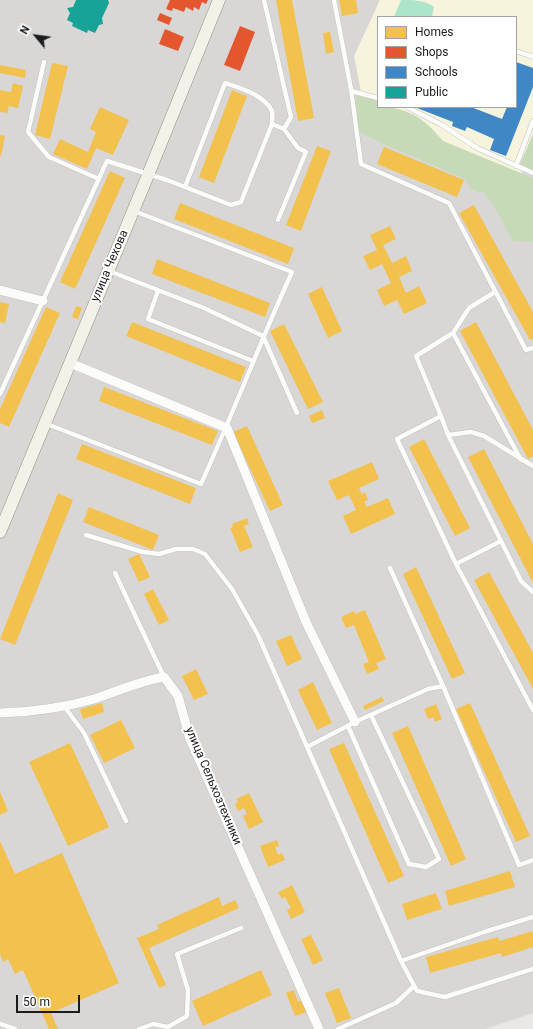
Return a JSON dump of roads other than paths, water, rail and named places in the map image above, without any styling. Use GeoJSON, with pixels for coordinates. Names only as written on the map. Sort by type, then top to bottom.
{"type":"FeatureCollection","features":[{"type":"Feature","properties":{"kind":"main road","name":"улица Чехова"},"geometry":{"type":"LineString","coordinates":[[0,532],[219,0]]}},
{"type":"Feature","properties":{"kind":"street"},"geometry":{"type":"LineString","coordinates":[[0,290],[43,301]]}},
{"type":"Feature","properties":{"kind":"street"},"geometry":{"type":"LineString","coordinates":[[70,363],[227,428],[306,622],[352,724]]}},
{"type":"Feature","properties":{"kind":"street"},"geometry":{"type":"LineString","coordinates":[[0,713],[26,712],[64,706],[94,699],[145,681],[164,677]]}},
{"type":"Feature","properties":{"kind":"street","name":"улица Сельхозтехники"},"geometry":{"type":"LineString","coordinates":[[164,677],[178,696],[190,739],[319,1029]]}},
{"type":"Feature","properties":{"kind":"lane"},"geometry":{"type":"LineString","coordinates":[[264,0],[291,118],[284,129]]}},
{"type":"Feature","properties":{"kind":"lane"},"geometry":{"type":"LineString","coordinates":[[334,0],[351,91],[361,164],[449,203],[526,350],[533,348]]}},
{"type":"Feature","properties":{"kind":"lane"},"geometry":{"type":"LineString","coordinates":[[517,51],[533,57]]}},
{"type":"Feature","properties":{"kind":"lane"},"geometry":{"type":"LineString","coordinates":[[44,62],[28,132],[49,157],[99,179]]}},
{"type":"Feature","properties":{"kind":"lane"},"geometry":{"type":"LineString","coordinates":[[0,394],[107,161],[185,187],[231,205],[241,202],[272,124],[272,112],[265,101],[238,87],[225,83],[185,187]]}},
{"type":"Feature","properties":{"kind":"lane"},"geometry":{"type":"LineString","coordinates":[[351,91],[377,98]]}},
{"type":"Feature","properties":{"kind":"lane"},"geometry":{"type":"LineString","coordinates":[[407,108],[442,125],[477,148],[533,173]]}},
{"type":"Feature","properties":{"kind":"lane"},"geometry":{"type":"LineString","coordinates":[[516,166],[533,121]]}},
{"type":"Feature","properties":{"kind":"lane"},"geometry":{"type":"LineString","coordinates":[[272,124],[284,129],[298,148],[306,152],[278,220]]}},
{"type":"Feature","properties":{"kind":"lane"},"geometry":{"type":"LineString","coordinates":[[45,423],[201,484],[227,428],[263,336],[292,272],[133,210]]}},
{"type":"Feature","properties":{"kind":"lane"},"geometry":{"type":"LineString","coordinates":[[107,270],[204,308],[263,336],[297,413]]}},
{"type":"Feature","properties":{"kind":"lane"},"geometry":{"type":"LineString","coordinates":[[158,291],[148,318],[253,361]]}},
{"type":"Feature","properties":{"kind":"lane"},"geometry":{"type":"LineString","coordinates":[[495,292],[469,308],[453,333],[416,356],[448,435],[521,581],[533,592]]}},
{"type":"Feature","properties":{"kind":"lane"},"geometry":{"type":"LineString","coordinates":[[453,333],[521,460]]}},
{"type":"Feature","properties":{"kind":"lane"},"geometry":{"type":"LineString","coordinates":[[440,416],[397,439],[456,564],[533,710]]}},
{"type":"Feature","properties":{"kind":"lane"},"geometry":{"type":"LineString","coordinates":[[448,435],[471,432],[484,436],[533,466]]}},
{"type":"Feature","properties":{"kind":"lane"},"geometry":{"type":"LineString","coordinates":[[86,535],[143,552],[159,554],[176,549],[193,549],[205,554],[232,589],[258,635],[401,960],[417,991],[445,997],[533,969]]}},
{"type":"Feature","properties":{"kind":"lane"},"geometry":{"type":"LineString","coordinates":[[456,564],[501,541]]}},
{"type":"Feature","properties":{"kind":"lane"},"geometry":{"type":"LineString","coordinates":[[390,568],[443,686],[519,865],[533,860]]}},
{"type":"Feature","properties":{"kind":"lane"},"geometry":{"type":"LineString","coordinates":[[115,573],[164,677]]}},
{"type":"Feature","properties":{"kind":"lane"},"geometry":{"type":"LineString","coordinates":[[307,747],[371,715],[428,690],[443,686]]}},
{"type":"Feature","properties":{"kind":"lane"},"geometry":{"type":"LineString","coordinates":[[64,706],[84,733],[126,821]]}},
{"type":"Feature","properties":{"kind":"lane"},"geometry":{"type":"LineString","coordinates":[[352,724],[409,864],[426,867],[439,859],[371,715]]}},
{"type":"Feature","properties":{"kind":"lane"},"geometry":{"type":"LineString","coordinates":[[401,960],[533,917]]}},
{"type":"Feature","properties":{"kind":"lane"},"geometry":{"type":"LineString","coordinates":[[139,1029],[153,1024],[168,1027],[187,1016],[188,990],[177,954],[241,928]]}},
{"type":"Feature","properties":{"kind":"lane"},"geometry":{"type":"LineString","coordinates":[[338,1029],[396,1003],[414,986]]}},
{"type":"Feature","properties":{"kind":"lane"},"geometry":{"type":"LineString","coordinates":[[0,1024],[15,1029]]}}]}
